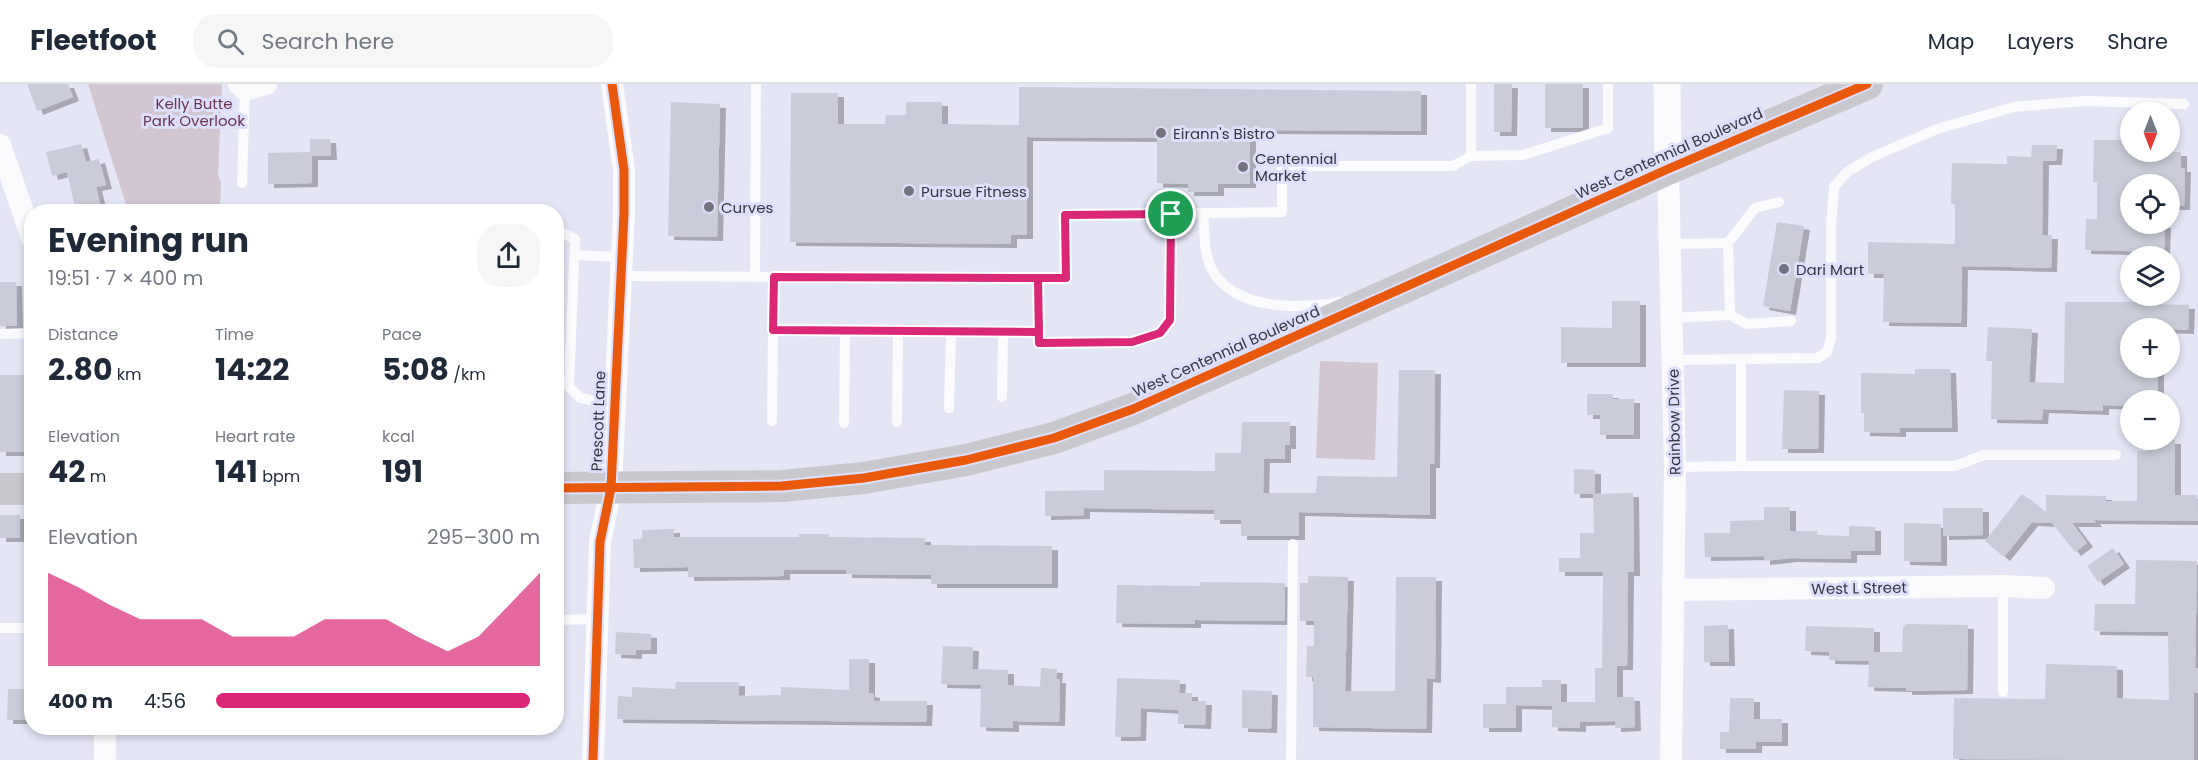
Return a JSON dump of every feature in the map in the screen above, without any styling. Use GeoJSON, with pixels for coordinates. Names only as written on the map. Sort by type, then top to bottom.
{"type":"FeatureCollection","features":[{"type":"Feature","properties":{"kind":"main road","name":"West Centennial Boulevard"},"geometry":{"type":"LineString","coordinates":[[564,488],[782,486],[864,478],[977,458],[1054,438],[1133,409],[1668,169],[1867,84]]}},
{"type":"Feature","properties":{"kind":"main road"},"geometry":{"type":"LineString","coordinates":[[0,489],[24,489]]}},
{"type":"Feature","properties":{"kind":"street","name":"Prescott Lane"},"geometry":{"type":"LineString","coordinates":[[593,760],[600,542],[611,488],[624,170],[612,84]]}},
{"type":"Feature","properties":{"kind":"street","name":"Rainbow Drive"},"geometry":{"type":"LineString","coordinates":[[1667,84],[1675,467],[1671,760]]}},
{"type":"Feature","properties":{"kind":"street"},"geometry":{"type":"LineString","coordinates":[[0,145],[9,197],[24,224]]}},
{"type":"Feature","properties":{"kind":"street","name":"West L Street"},"geometry":{"type":"LineString","coordinates":[[1673,591],[2003,586],[2044,588]]}},
{"type":"Feature","properties":{"kind":"street"},"geometry":{"type":"LineString","coordinates":[[105,735],[105,760]]}},
{"type":"Feature","properties":{"kind":"lane"},"geometry":{"type":"LineString","coordinates":[[755,277],[756,84]]}},
{"type":"Feature","properties":{"kind":"lane"},"geometry":{"type":"LineString","coordinates":[[1471,84],[1471,156]]}},
{"type":"Feature","properties":{"kind":"lane"},"geometry":{"type":"LineString","coordinates":[[574,255],[620,267],[755,277],[1066,278],[1065,215],[1282,212],[1282,166],[1453,166],[1471,156],[1523,155],[1608,128],[1608,84]]}},
{"type":"Feature","properties":{"kind":"lane"},"geometry":{"type":"LineString","coordinates":[[242,183],[250,86]]}},
{"type":"Feature","properties":{"kind":"lane"},"geometry":{"type":"LineString","coordinates":[[1673,360],[1818,358],[1827,352],[1831,338],[1831,226],[1834,187],[1847,172],[1872,157],[1937,129],[2014,107],[2086,101],[2184,104]]}},
{"type":"Feature","properties":{"kind":"lane"},"geometry":{"type":"LineString","coordinates":[[1730,315],[1728,243],[1755,208],[1779,202]]}},
{"type":"Feature","properties":{"kind":"lane"},"geometry":{"type":"LineString","coordinates":[[1203,213],[1205,249],[1215,276],[1240,296],[1269,304],[1311,305],[1387,296]]}},
{"type":"Feature","properties":{"kind":"lane"},"geometry":{"type":"LineString","coordinates":[[773,330],[1003,332],[1039,338],[1132,342],[1160,333],[1170,320],[1171,214]]}},
{"type":"Feature","properties":{"kind":"lane"},"geometry":{"type":"LineString","coordinates":[[564,234],[575,239],[569,387],[580,398],[614,404]]}},
{"type":"Feature","properties":{"kind":"lane"},"geometry":{"type":"LineString","coordinates":[[1670,244],[1728,243]]}},
{"type":"Feature","properties":{"kind":"lane"},"geometry":{"type":"LineString","coordinates":[[771,421],[774,277]]}},
{"type":"Feature","properties":{"kind":"lane"},"geometry":{"type":"LineString","coordinates":[[1038,278],[1039,338]]}},
{"type":"Feature","properties":{"kind":"lane"},"geometry":{"type":"LineString","coordinates":[[1672,318],[1730,315],[1747,324],[1791,321]]}},
{"type":"Feature","properties":{"kind":"lane"},"geometry":{"type":"LineString","coordinates":[[844,423],[845,331]]}},
{"type":"Feature","properties":{"kind":"lane"},"geometry":{"type":"LineString","coordinates":[[897,422],[898,331]]}},
{"type":"Feature","properties":{"kind":"lane"},"geometry":{"type":"LineString","coordinates":[[949,408],[951,332]]}},
{"type":"Feature","properties":{"kind":"lane"},"geometry":{"type":"LineString","coordinates":[[1002,397],[1003,332]]}},
{"type":"Feature","properties":{"kind":"lane"},"geometry":{"type":"LineString","coordinates":[[0,334],[24,333]]}},
{"type":"Feature","properties":{"kind":"lane"},"geometry":{"type":"LineString","coordinates":[[1741,359],[1741,466]]}},
{"type":"Feature","properties":{"kind":"lane"},"geometry":{"type":"LineString","coordinates":[[1675,467],[1955,466],[1984,455],[2116,455]]}},
{"type":"Feature","properties":{"kind":"lane"},"geometry":{"type":"LineString","coordinates":[[1291,760],[1293,544]]}},
{"type":"Feature","properties":{"kind":"lane"},"geometry":{"type":"LineString","coordinates":[[2003,586],[2003,692]]}},
{"type":"Feature","properties":{"kind":"lane"},"geometry":{"type":"LineString","coordinates":[[564,620],[596,619]]}},
{"type":"Feature","properties":{"kind":"lane"},"geometry":{"type":"LineString","coordinates":[[0,628],[24,628]]}},
{"type":"Feature","properties":{"kind":"green space","name":"Kelly Butte Park Overlook"},"geometry":{"type":"Polygon","coordinates":[[[88,84],[222,84],[218,175],[221,183],[220,204],[126,204],[88,84]]]}},
{"type":"Feature","properties":{"kind":"green space"},"geometry":{"type":"Polygon","coordinates":[[[1320,361],[1378,363],[1375,460],[1316,458],[1320,361]]]}},
{"type":"Feature","properties":{"kind":"building"},"geometry":{"type":"Polygon","coordinates":[[[27,84],[68,84],[73,97],[37,111],[27,84]]]}},
{"type":"Feature","properties":{"kind":"building"},"geometry":{"type":"Polygon","coordinates":[[[1494,84],[1512,84],[1511,132],[1494,132],[1494,84]]]}},
{"type":"Feature","properties":{"kind":"building"},"geometry":{"type":"Polygon","coordinates":[[[1545,84],[1583,84],[1583,128],[1545,128],[1545,84]]]}},
{"type":"Feature","properties":{"kind":"building"},"geometry":{"type":"Polygon","coordinates":[[[1019,87],[1421,91],[1421,131],[1250,130],[1250,184],[1218,184],[1218,192],[1188,192],[1188,184],[1157,183],[1157,138],[1027,137],[1027,235],[1011,235],[1011,244],[790,242],[791,93],[838,93],[838,124],[885,124],[886,115],[906,115],[906,102],[942,102],[942,124],[1019,125],[1019,87]]]}},
{"type":"Feature","properties":{"kind":"building"},"geometry":{"type":"Polygon","coordinates":[[[671,102],[720,104],[717,237],[668,236],[671,102]]]}},
{"type":"Feature","properties":{"kind":"building"},"geometry":{"type":"Polygon","coordinates":[[[310,139],[330,139],[331,156],[312,156],[312,183],[268,184],[268,153],[310,152],[310,139]]]}},
{"type":"Feature","properties":{"kind":"building"},"geometry":{"type":"Polygon","coordinates":[[[2094,140],[2120,140],[2120,162],[2180,162],[2181,152],[2181,168],[2185,168],[2184,206],[2180,206],[2180,174],[2120,174],[2120,234],[2165,234],[2164,246],[2120,246],[2120,251],[2085,250],[2086,219],[2097,219],[2097,182],[2093,182],[2094,140]]]}},
{"type":"Feature","properties":{"kind":"building"},"geometry":{"type":"Polygon","coordinates":[[[81,144],[86,162],[99,159],[106,185],[96,187],[100,204],[74,204],[67,172],[52,176],[46,152],[81,144]]]}},
{"type":"Feature","properties":{"kind":"building"},"geometry":{"type":"Polygon","coordinates":[[[2032,145],[2057,145],[2056,161],[2043,161],[2042,235],[2052,235],[2051,268],[1962,266],[1961,323],[1883,322],[1884,274],[1868,274],[1868,242],[1955,244],[1955,204],[1951,204],[1952,163],[2007,164],[2007,156],[2031,157],[2032,145]]]}},
{"type":"Feature","properties":{"kind":"building"},"geometry":{"type":"Polygon","coordinates":[[[1777,222],[1804,226],[1790,311],[1763,306],[1777,222]]]}},
{"type":"Feature","properties":{"kind":"building"},"geometry":{"type":"Polygon","coordinates":[[[0,282],[16,282],[17,326],[0,326],[0,282]]]}},
{"type":"Feature","properties":{"kind":"building"},"geometry":{"type":"Polygon","coordinates":[[[1612,301],[1640,301],[1640,363],[1561,363],[1561,327],[1612,328],[1612,301]]]}},
{"type":"Feature","properties":{"kind":"building"},"geometry":{"type":"Polygon","coordinates":[[[2065,302],[2120,302],[2120,306],[2189,305],[2188,330],[2180,330],[2180,318],[2120,318],[2120,378],[2158,378],[2158,390],[2120,390],[2120,406],[2103,405],[2103,411],[2043,409],[2042,420],[1991,419],[1992,361],[1986,361],[1988,327],[2032,329],[2029,382],[2064,383],[2065,302]]]}},
{"type":"Feature","properties":{"kind":"building"},"geometry":{"type":"Polygon","coordinates":[[[1915,369],[1950,369],[1952,428],[1900,428],[1900,433],[1864,432],[1864,413],[1861,413],[1861,373],[1915,374],[1915,369]]]}},
{"type":"Feature","properties":{"kind":"building"},"geometry":{"type":"Polygon","coordinates":[[[1399,370],[1435,370],[1434,464],[1430,464],[1430,515],[1299,512],[1299,536],[1241,536],[1241,520],[1214,520],[1214,510],[1084,508],[1084,515],[1045,516],[1045,491],[1104,490],[1104,470],[1215,471],[1215,453],[1241,453],[1242,422],[1290,422],[1290,445],[1285,445],[1285,459],[1264,459],[1263,493],[1316,493],[1317,476],[1397,477],[1399,370]]]}},
{"type":"Feature","properties":{"kind":"building"},"geometry":{"type":"Polygon","coordinates":[[[0,375],[24,375],[24,452],[0,452],[0,375]]]}},
{"type":"Feature","properties":{"kind":"building"},"geometry":{"type":"Polygon","coordinates":[[[1784,390],[1819,391],[1818,449],[1782,449],[1784,390]]]}},
{"type":"Feature","properties":{"kind":"building"},"geometry":{"type":"Polygon","coordinates":[[[1587,394],[1613,394],[1613,399],[1634,399],[1634,435],[1600,435],[1600,415],[1587,415],[1587,394]]]}},
{"type":"Feature","properties":{"kind":"building"},"geometry":{"type":"Polygon","coordinates":[[[2175,450],[2175,495],[2197,495],[2198,521],[2094,520],[2096,523],[2072,523],[2087,543],[2075,552],[2052,523],[2032,522],[2004,557],[1985,541],[2022,494],[2046,513],[2046,495],[2106,496],[2106,501],[2137,501],[2137,451],[2175,450]]]}},
{"type":"Feature","properties":{"kind":"building"},"geometry":{"type":"Polygon","coordinates":[[[1574,469],[1595,470],[1595,494],[1633,493],[1634,572],[1628,572],[1627,666],[1617,666],[1617,697],[1634,697],[1635,727],[1615,728],[1615,721],[1580,722],[1580,728],[1552,727],[1552,706],[1516,705],[1516,728],[1483,728],[1483,704],[1506,704],[1506,687],[1542,687],[1542,680],[1561,680],[1561,702],[1595,702],[1595,668],[1602,668],[1603,572],[1559,572],[1559,558],[1580,558],[1580,533],[1594,533],[1593,494],[1574,494],[1574,469]]]}},
{"type":"Feature","properties":{"kind":"building"},"geometry":{"type":"Polygon","coordinates":[[[1764,507],[1790,507],[1790,531],[1817,531],[1817,535],[1849,536],[1849,526],[1875,527],[1875,551],[1851,551],[1851,559],[1791,558],[1764,561],[1764,556],[1705,557],[1704,533],[1730,533],[1730,521],[1764,520],[1764,507]]]}},
{"type":"Feature","properties":{"kind":"building"},"geometry":{"type":"Polygon","coordinates":[[[1943,508],[1983,508],[1983,535],[1943,536],[1943,508]]]}},
{"type":"Feature","properties":{"kind":"building"},"geometry":{"type":"Polygon","coordinates":[[[0,515],[20,515],[20,538],[0,538],[0,515]]]}},
{"type":"Feature","properties":{"kind":"building"},"geometry":{"type":"Polygon","coordinates":[[[1904,523],[1941,524],[1941,562],[1904,561],[1904,523]]]}},
{"type":"Feature","properties":{"kind":"building"},"geometry":{"type":"Polygon","coordinates":[[[674,529],[674,537],[799,537],[799,534],[829,534],[829,537],[925,538],[925,545],[1052,546],[1052,584],[931,584],[931,575],[846,574],[846,570],[784,570],[784,576],[688,577],[688,567],[634,568],[633,539],[642,539],[642,530],[674,529]]]}},
{"type":"Feature","properties":{"kind":"building"},"geometry":{"type":"Polygon","coordinates":[[[2113,548],[2124,564],[2098,582],[2087,566],[2113,548]]]}},
{"type":"Feature","properties":{"kind":"building"},"geometry":{"type":"Polygon","coordinates":[[[2136,560],[2197,561],[2195,668],[2198,668],[2198,693],[2194,693],[2194,760],[1953,759],[1954,698],[2045,699],[2046,664],[2117,666],[2117,698],[2169,700],[2168,632],[2094,631],[2095,604],[2135,604],[2136,560]]]}},
{"type":"Feature","properties":{"kind":"building"},"geometry":{"type":"Polygon","coordinates":[[[1308,576],[1348,577],[1345,691],[1395,691],[1396,577],[1436,577],[1435,679],[1427,678],[1426,729],[1313,727],[1313,677],[1306,677],[1307,646],[1314,646],[1314,621],[1300,621],[1300,583],[1308,583],[1308,576]]]}},
{"type":"Feature","properties":{"kind":"building"},"geometry":{"type":"Polygon","coordinates":[[[1200,582],[1285,583],[1285,621],[1195,620],[1195,624],[1116,623],[1117,585],[1200,586],[1200,582]]]}},
{"type":"Feature","properties":{"kind":"building"},"geometry":{"type":"Polygon","coordinates":[[[1906,624],[1968,625],[1967,690],[1906,691],[1906,688],[1868,687],[1869,661],[1829,660],[1829,652],[1805,651],[1806,626],[1874,628],[1874,652],[1902,652],[1903,627],[1906,624]]]}},
{"type":"Feature","properties":{"kind":"building"},"geometry":{"type":"Polygon","coordinates":[[[1728,625],[1729,662],[1704,662],[1704,626],[1728,625]]]}},
{"type":"Feature","properties":{"kind":"building"},"geometry":{"type":"Polygon","coordinates":[[[616,632],[651,634],[651,650],[636,650],[636,655],[615,654],[616,632]]]}},
{"type":"Feature","properties":{"kind":"building"},"geometry":{"type":"Polygon","coordinates":[[[943,646],[973,647],[972,669],[1008,670],[1008,685],[1040,687],[1041,668],[1057,669],[1056,679],[1060,679],[1059,722],[1013,721],[1013,728],[980,727],[981,685],[941,684],[943,646]]]}},
{"type":"Feature","properties":{"kind":"building"},"geometry":{"type":"Polygon","coordinates":[[[849,659],[869,659],[869,693],[874,694],[874,701],[927,701],[926,722],[617,719],[618,696],[632,697],[632,687],[675,689],[676,682],[739,682],[739,696],[781,695],[781,687],[849,690],[849,659]]]}},
{"type":"Feature","properties":{"kind":"building"},"geometry":{"type":"Polygon","coordinates":[[[1117,678],[1180,680],[1179,693],[1192,693],[1192,701],[1206,701],[1205,725],[1178,724],[1178,710],[1141,708],[1140,737],[1115,737],[1117,678]]]}},
{"type":"Feature","properties":{"kind":"building"},"geometry":{"type":"Polygon","coordinates":[[[8,689],[24,689],[24,720],[7,720],[8,689]]]}},
{"type":"Feature","properties":{"kind":"building"},"geometry":{"type":"Polygon","coordinates":[[[1242,690],[1272,691],[1271,729],[1242,728],[1242,690]]]}},
{"type":"Feature","properties":{"kind":"building"},"geometry":{"type":"Polygon","coordinates":[[[1730,698],[1754,698],[1754,719],[1782,719],[1782,742],[1756,742],[1756,749],[1720,749],[1720,732],[1729,732],[1730,698]]]}},
{"type":"Feature","properties":{"kind":"cycle path"},"geometry":{"type":"LineString","coordinates":[[593,760],[600,542],[611,488],[624,213],[624,170],[612,84]]}},
{"type":"Feature","properties":{"kind":"cycle path"},"geometry":{"type":"LineString","coordinates":[[564,488],[782,486],[864,478],[966,460],[1054,438],[1133,409],[1668,169],[1867,84]]}},
{"type":"Feature","properties":{"kind":"place","name":"Eirann's Bistro"},"geometry":{"type":"Point","coordinates":[1161,133]}},
{"type":"Feature","properties":{"kind":"place","name":"Centennial Market"},"geometry":{"type":"Point","coordinates":[1243,167]}},
{"type":"Feature","properties":{"kind":"place","name":"Pursue Fitness"},"geometry":{"type":"Point","coordinates":[909,191]}},
{"type":"Feature","properties":{"kind":"place","name":"Curves"},"geometry":{"type":"Point","coordinates":[709,207]}},
{"type":"Feature","properties":{"kind":"place","name":"Dari Mart"},"geometry":{"type":"Point","coordinates":[1784,269]}},
{"type":"Feature","properties":{"kind":"route"},"geometry":{"type":"LineString","coordinates":[[1171,214],[1065,215],[1066,278],[1038,278],[1039,332],[773,330],[774,277],[1038,278],[1039,343],[1132,342],[1160,333],[1170,320],[1171,214]]}}]}
